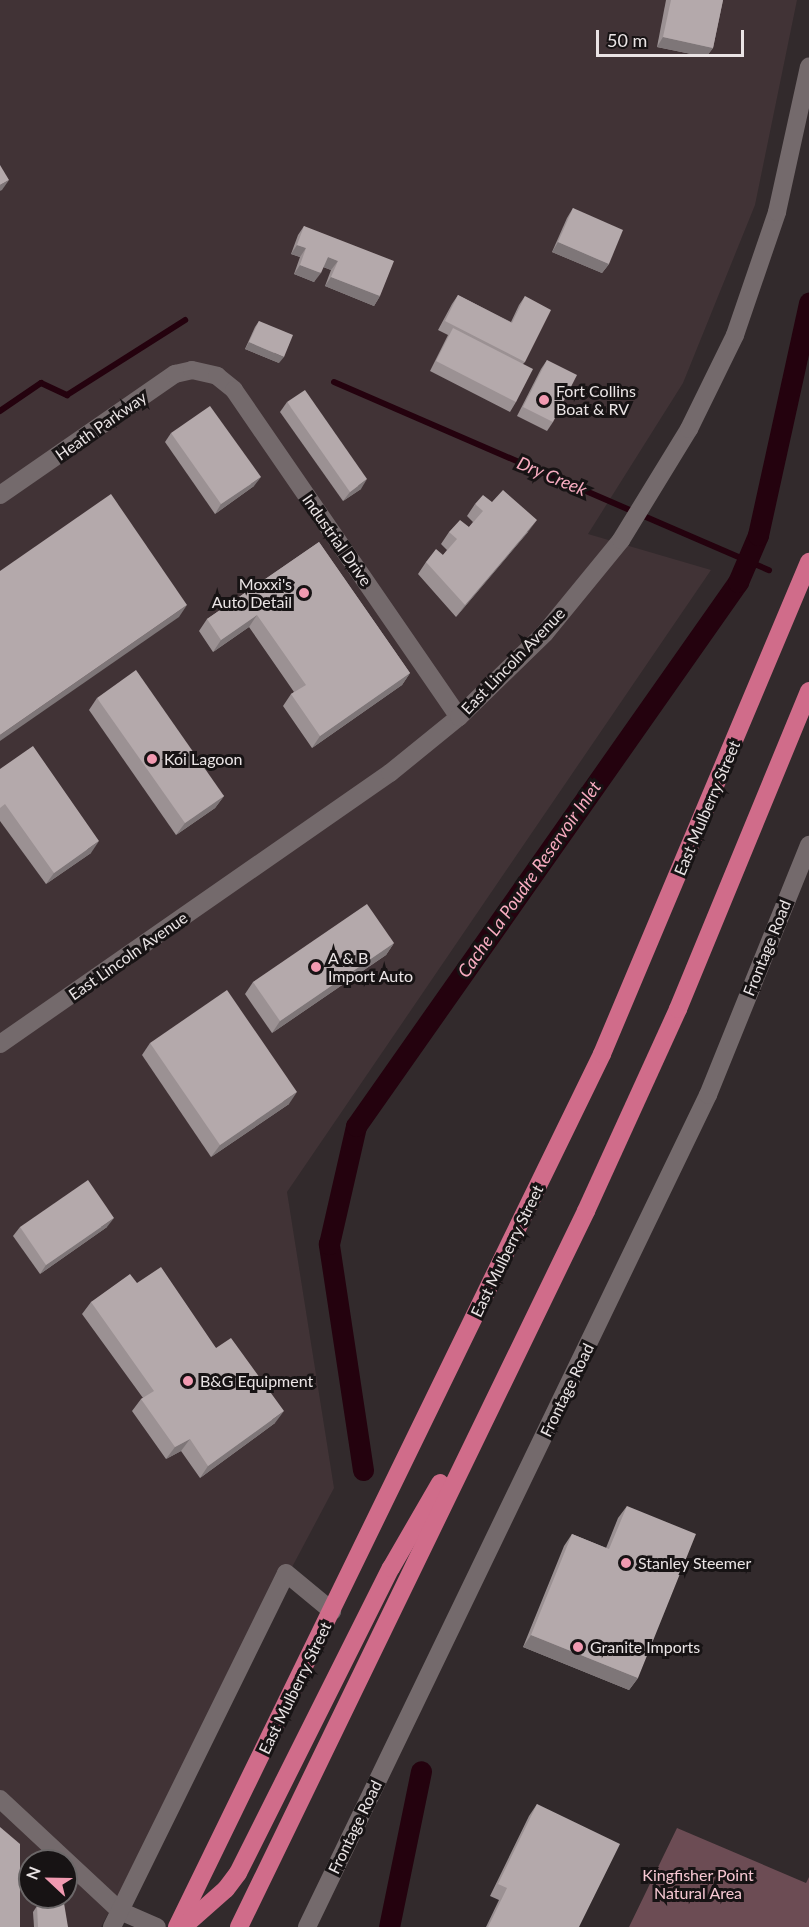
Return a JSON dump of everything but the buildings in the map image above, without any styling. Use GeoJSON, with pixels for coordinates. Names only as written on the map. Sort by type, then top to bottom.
{"type":"FeatureCollection","features":[{"type":"Feature","properties":{"kind":"highway","name":"East Mulberry Street"},"geometry":{"type":"LineString","coordinates":[[177,1927],[602,1054],[804,593],[809,562]]}},
{"type":"Feature","properties":{"kind":"highway"},"geometry":{"type":"LineString","coordinates":[[239,1927],[510,1360],[586,1211],[678,1010],[809,691]]}},
{"type":"Feature","properties":{"kind":"highway"},"geometry":{"type":"LineString","coordinates":[[183,1927],[226,1889],[238,1873],[391,1568],[510,1360]]}},
{"type":"Feature","properties":{"kind":"street","name":"East Lincoln Avenue"},"geometry":{"type":"LineString","coordinates":[[0,1044],[390,773],[459,717],[545,633],[628,528],[689,429],[735,335],[777,212],[809,66]]}},
{"type":"Feature","properties":{"kind":"street","name":"Heath Parkway"},"geometry":{"type":"LineString","coordinates":[[0,495],[175,374],[206,372]]}},
{"type":"Feature","properties":{"kind":"street","name":"Industrial Drive"},"geometry":{"type":"LineString","coordinates":[[206,372],[234,390],[459,717]]}},
{"type":"Feature","properties":{"kind":"street","name":"Frontage Road"},"geometry":{"type":"LineString","coordinates":[[307,1927],[703,1105],[809,845]]}},
{"type":"Feature","properties":{"kind":"street"},"geometry":{"type":"LineString","coordinates":[[116,1919],[286,1573],[332,1611]]}},
{"type":"Feature","properties":{"kind":"street"},"geometry":{"type":"LineString","coordinates":[[0,1799],[116,1919],[156,1927]]}},
{"type":"Feature","properties":{"kind":"shaded area"},"geometry":{"type":"Polygon","coordinates":[[[0,0],[797,0],[755,205],[683,383],[588,534],[711,570],[287,1192],[334,1488],[101,1927],[0,1927],[0,0]]]}},
{"type":"Feature","properties":{"kind":"green space","name":"Kingfisher Point Natural Area"},"geometry":{"type":"Polygon","coordinates":[[[677,1828],[806,1883],[809,1877],[809,1927],[629,1927],[677,1828]]]}},
{"type":"Feature","properties":{"kind":"waterway","name":"Cache La Poudre Reservoir Inlet"},"geometry":{"type":"LineString","coordinates":[[363,1470],[329,1244],[356,1126],[738,582],[758,535],[809,303]]}},
{"type":"Feature","properties":{"kind":"waterway","name":"Dry Creek"},"geometry":{"type":"LineString","coordinates":[[0,411],[41,383],[67,395],[185,320]]}},
{"type":"Feature","properties":{"kind":"waterway","name":"Dry Creek"},"geometry":{"type":"LineString","coordinates":[[334,382],[769,570]]}},
{"type":"Feature","properties":{"kind":"waterway","name":"Cache La Poudre Reservoir Inlet"},"geometry":{"type":"LineString","coordinates":[[389,1927],[421,1771]]}},
{"type":"Feature","properties":{"kind":"place","name":"Fort Collins Boat & RV"},"geometry":{"type":"Point","coordinates":[544,400]}},
{"type":"Feature","properties":{"kind":"place","name":"Moxxi's Auto Detail"},"geometry":{"type":"Point","coordinates":[304,593]}},
{"type":"Feature","properties":{"kind":"place","name":"Koi Lagoon"},"geometry":{"type":"Point","coordinates":[152,759]}},
{"type":"Feature","properties":{"kind":"place","name":"A & B Import Auto"},"geometry":{"type":"Point","coordinates":[316,967]}},
{"type":"Feature","properties":{"kind":"place","name":"B&G Equipment"},"geometry":{"type":"Point","coordinates":[188,1381]}},
{"type":"Feature","properties":{"kind":"place","name":"Stanley Steemer"},"geometry":{"type":"Point","coordinates":[626,1563]}},
{"type":"Feature","properties":{"kind":"place","name":"Granite Imports"},"geometry":{"type":"Point","coordinates":[578,1647]}}]}
